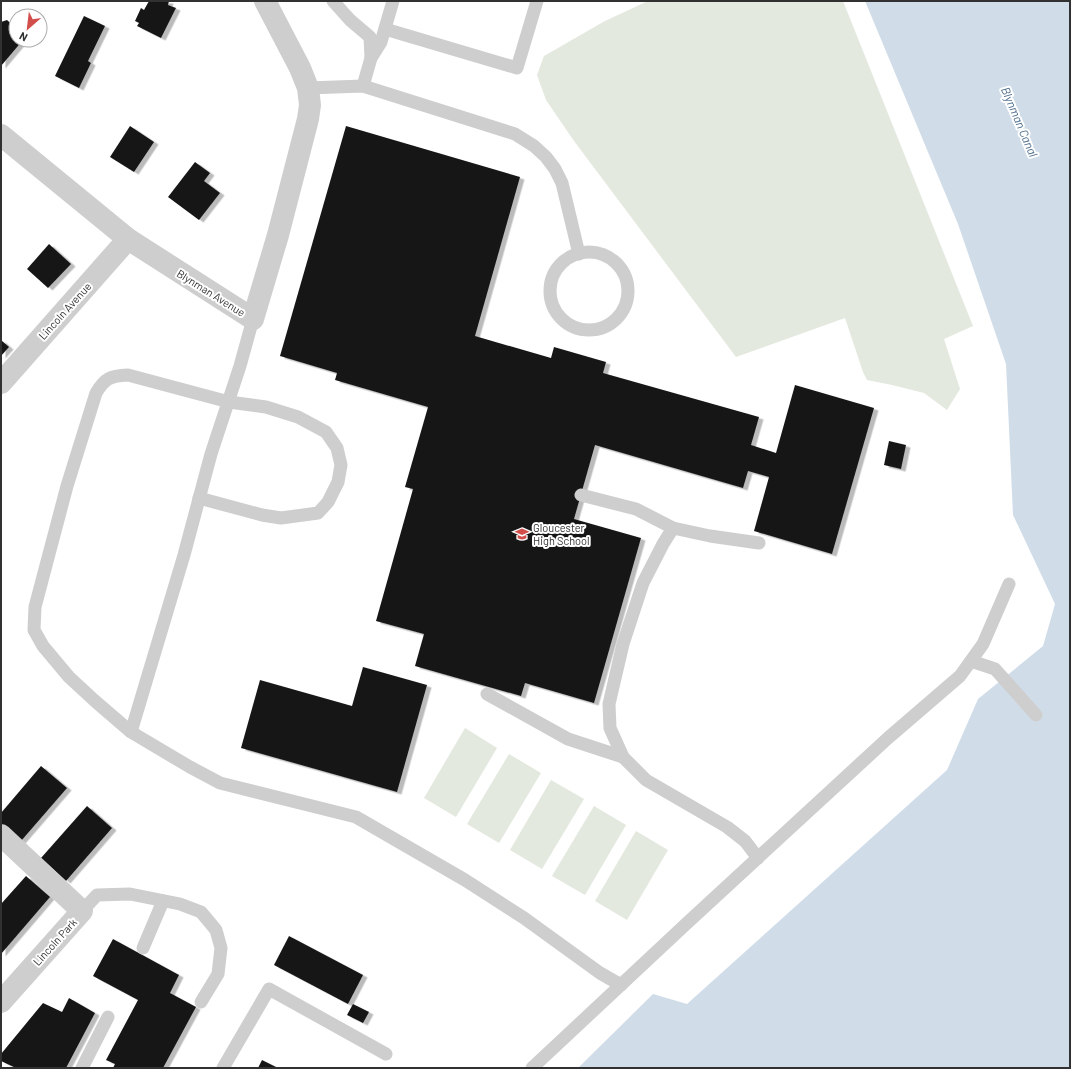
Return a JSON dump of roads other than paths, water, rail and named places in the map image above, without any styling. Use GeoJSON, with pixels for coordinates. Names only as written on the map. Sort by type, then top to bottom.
{"type":"FeatureCollection","features":[{"type":"Feature","properties":{"kind":"street","name":"Blynman Avenue"},"geometry":{"type":"LineString","coordinates":[[1,135],[128,239],[253,319],[278,235],[308,119],[310,105],[308,88],[300,68],[265,1]]}},
{"type":"Feature","properties":{"kind":"street","name":"Lincoln Avenue"},"geometry":{"type":"LineString","coordinates":[[1,383],[128,239]]}},
{"type":"Feature","properties":{"kind":"street","name":"Lincoln Park"},"geometry":{"type":"LineString","coordinates":[[1,835],[82,911],[1,1002]]}},
{"type":"Feature","properties":{"kind":"lane"},"geometry":{"type":"LineString","coordinates":[[333,1],[350,20],[370,37],[371,58]]}},
{"type":"Feature","properties":{"kind":"lane"},"geometry":{"type":"LineString","coordinates":[[363,86],[371,58],[381,42],[393,1]]}},
{"type":"Feature","properties":{"kind":"lane"},"geometry":{"type":"LineString","coordinates":[[384,29],[517,68],[538,1]]}},
{"type":"Feature","properties":{"kind":"lane"},"geometry":{"type":"LineString","coordinates":[[308,88],[363,86],[515,134],[534,146],[555,168],[562,183],[579,254]]}},
{"type":"Feature","properties":{"kind":"lane"},"geometry":{"type":"LineString","coordinates":[[594,253],[609,258],[620,268],[627,282],[628,297],[623,311],[613,322],[599,329],[584,330],[569,325],[558,314],[551,301],[550,286],[555,272],[565,260],[579,254],[594,253]]}},
{"type":"Feature","properties":{"kind":"lane"},"geometry":{"type":"LineString","coordinates":[[131,732],[182,562],[211,454],[229,402],[253,319]]}},
{"type":"Feature","properties":{"kind":"lane"},"geometry":{"type":"LineString","coordinates":[[199,498],[262,515],[280,518],[318,513],[328,502],[338,482],[341,465],[337,448],[326,432],[298,417],[273,409],[229,402],[128,375],[114,376],[102,383],[96,393],[67,486],[35,607],[34,630],[43,646],[69,677],[95,702],[131,732],[220,784],[356,817],[465,880],[524,918],[600,973],[621,985]]}},
{"type":"Feature","properties":{"kind":"lane"},"geometry":{"type":"LineString","coordinates":[[581,495],[636,509],[673,528],[710,536],[759,543]]}},
{"type":"Feature","properties":{"kind":"lane"},"geometry":{"type":"LineString","coordinates":[[673,528],[643,582],[623,644],[609,704],[610,728],[623,757],[646,780],[727,827],[745,841],[758,858]]}},
{"type":"Feature","properties":{"kind":"lane"},"geometry":{"type":"LineString","coordinates":[[532,1068],[888,738],[960,676],[983,644],[1010,584]]}},
{"type":"Feature","properties":{"kind":"lane"},"geometry":{"type":"LineString","coordinates":[[971,661],[995,669],[1036,715]]}},
{"type":"Feature","properties":{"kind":"lane"},"geometry":{"type":"LineString","coordinates":[[487,694],[568,740],[623,757]]}},
{"type":"Feature","properties":{"kind":"lane"},"geometry":{"type":"LineString","coordinates":[[82,911],[97,895],[130,894],[180,904],[201,912],[216,930],[222,948],[218,974],[201,1002]]}},
{"type":"Feature","properties":{"kind":"lane"},"geometry":{"type":"LineString","coordinates":[[143,948],[163,901]]}},
{"type":"Feature","properties":{"kind":"lane"},"geometry":{"type":"LineString","coordinates":[[223,1068],[269,989],[386,1054]]}},
{"type":"Feature","properties":{"kind":"lane"},"geometry":{"type":"LineString","coordinates":[[82,1068],[108,1017]]}},
{"type":"Feature","properties":{"kind":"water","name":"Blynman Canal"},"geometry":{"type":"Polygon","coordinates":[[[865,1],[1070,1],[1070,1068],[578,1068],[653,994],[687,1004],[947,770],[978,699],[1043,646],[1055,604],[1013,515],[1006,364],[958,224],[865,1]]]}},
{"type":"Feature","properties":{"kind":"place","name":"Gloucester High School"},"geometry":{"type":"Point","coordinates":[522,534]}}]}
